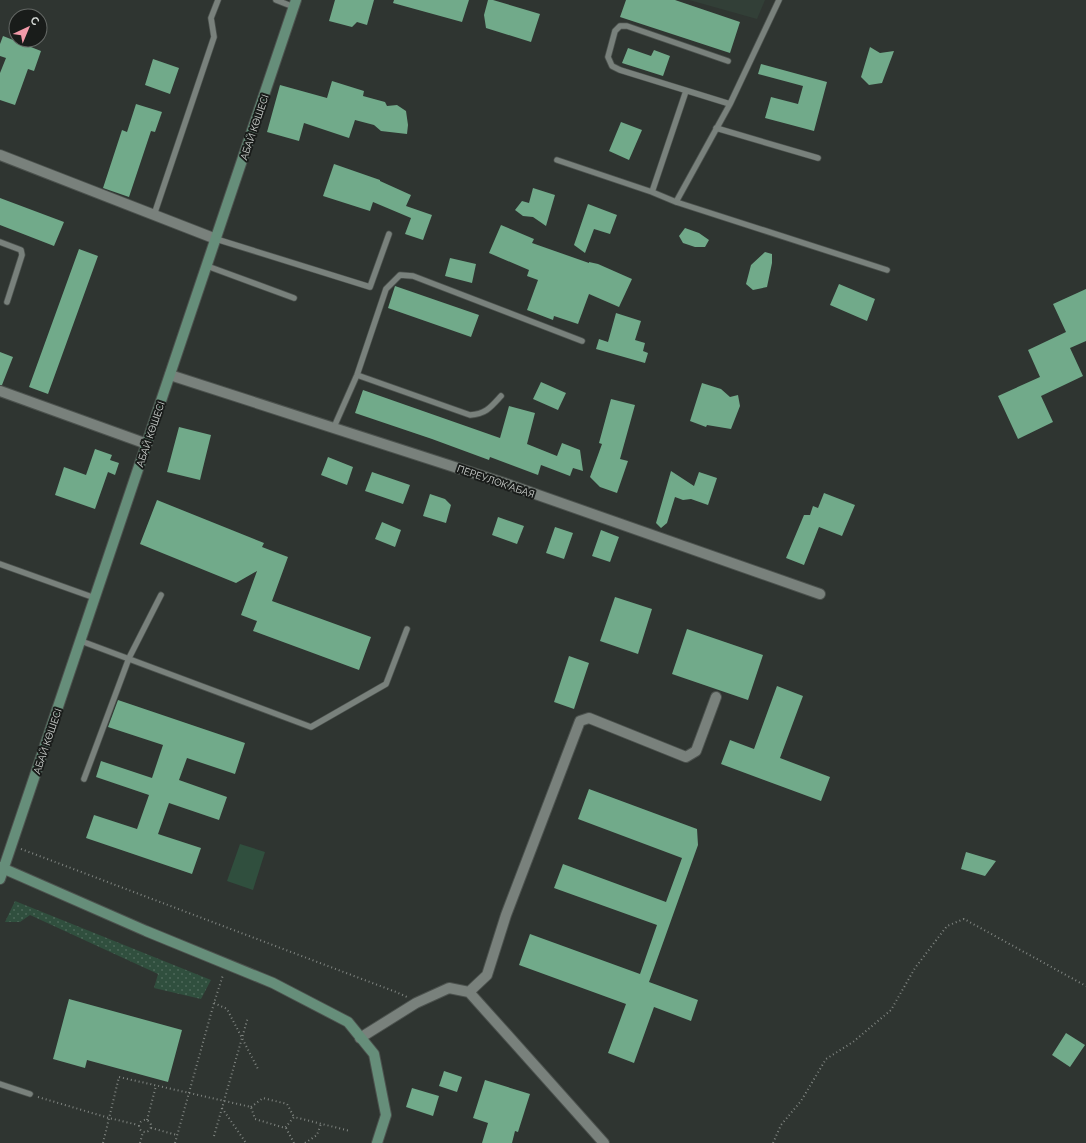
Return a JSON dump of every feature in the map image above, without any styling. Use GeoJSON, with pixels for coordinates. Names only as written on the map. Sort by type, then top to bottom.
{"type":"FeatureCollection","features":[{"type":"Feature","properties":{"kind":"main road","name":"АБАЙ КӨШЕСІ"},"geometry":{"type":"LineString","coordinates":[[0,879],[2,868],[12,846],[295,3]]}},
{"type":"Feature","properties":{"kind":"main road"},"geometry":{"type":"LineString","coordinates":[[2,868],[146,931],[273,983],[348,1022],[374,1054],[386,1115],[376,1143]]}},
{"type":"Feature","properties":{"kind":"street"},"geometry":{"type":"LineString","coordinates":[[0,155],[216,239]]}},
{"type":"Feature","properties":{"kind":"street","name":"ПЕРЕУЛОК АБАЯ"},"geometry":{"type":"LineString","coordinates":[[170,375],[334,427],[511,486],[820,594]]}},
{"type":"Feature","properties":{"kind":"street"},"geometry":{"type":"LineString","coordinates":[[0,391],[147,444]]}},
{"type":"Feature","properties":{"kind":"street"},"geometry":{"type":"LineString","coordinates":[[469,992],[487,974],[509,908],[580,721],[589,718],[686,757],[696,751],[716,698]]}},
{"type":"Feature","properties":{"kind":"street"},"geometry":{"type":"LineString","coordinates":[[360,1038],[416,1003],[449,988],[469,992],[604,1143]]}},
{"type":"Feature","properties":{"kind":"lane"},"geometry":{"type":"LineString","coordinates":[[154,215],[214,37],[211,18],[218,0]]}},
{"type":"Feature","properties":{"kind":"lane"},"geometry":{"type":"LineString","coordinates":[[276,0],[295,3]]}},
{"type":"Feature","properties":{"kind":"lane"},"geometry":{"type":"LineString","coordinates":[[676,202],[730,104],[779,0]]}},
{"type":"Feature","properties":{"kind":"lane"},"geometry":{"type":"LineString","coordinates":[[728,61],[627,26],[620,26],[615,32],[608,57],[612,66],[620,70],[730,104]]}},
{"type":"Feature","properties":{"kind":"lane"},"geometry":{"type":"LineString","coordinates":[[652,192],[686,91]]}},
{"type":"Feature","properties":{"kind":"lane"},"geometry":{"type":"LineString","coordinates":[[716,128],[818,158]]}},
{"type":"Feature","properties":{"kind":"lane"},"geometry":{"type":"LineString","coordinates":[[557,160],[652,192],[676,202],[887,270]]}},
{"type":"Feature","properties":{"kind":"lane"},"geometry":{"type":"LineString","coordinates":[[216,239],[370,287],[389,234]]}},
{"type":"Feature","properties":{"kind":"lane"},"geometry":{"type":"LineString","coordinates":[[0,242],[21,250],[22,255],[7,302]]}},
{"type":"Feature","properties":{"kind":"lane"},"geometry":{"type":"LineString","coordinates":[[207,266],[294,298]]}},
{"type":"Feature","properties":{"kind":"lane"},"geometry":{"type":"LineString","coordinates":[[334,427],[357,375],[386,289],[400,275],[413,276],[582,341]]}},
{"type":"Feature","properties":{"kind":"lane"},"geometry":{"type":"LineString","coordinates":[[357,375],[470,415],[480,415],[501,396]]}},
{"type":"Feature","properties":{"kind":"lane"},"geometry":{"type":"LineString","coordinates":[[0,564],[95,598]]}},
{"type":"Feature","properties":{"kind":"lane"},"geometry":{"type":"LineString","coordinates":[[84,779],[129,658],[161,595]]}},
{"type":"Feature","properties":{"kind":"lane"},"geometry":{"type":"LineString","coordinates":[[81,641],[311,727],[386,684],[407,629]]}},
{"type":"Feature","properties":{"kind":"lane"},"geometry":{"type":"LineString","coordinates":[[0,1084],[30,1094]]}},
{"type":"Feature","properties":{"kind":"path"},"geometry":{"type":"LineString","coordinates":[[12,846],[396,992],[416,1003]]}},
{"type":"Feature","properties":{"kind":"path"},"geometry":{"type":"LineString","coordinates":[[773,1143],[781,1126],[801,1101],[826,1060],[853,1042],[891,1010],[916,968],[947,926],[964,919],[1086,986]]}},
{"type":"Feature","properties":{"kind":"path"},"geometry":{"type":"LineString","coordinates":[[175,1143],[214,1003],[227,964]]}},
{"type":"Feature","properties":{"kind":"path"},"geometry":{"type":"LineString","coordinates":[[214,1003],[227,1009],[258,1069]]}},
{"type":"Feature","properties":{"kind":"path"},"geometry":{"type":"LineString","coordinates":[[214,1136],[248,1017]]}},
{"type":"Feature","properties":{"kind":"path"},"geometry":{"type":"LineString","coordinates":[[103,1143],[119,1077],[251,1108]]}},
{"type":"Feature","properties":{"kind":"path"},"geometry":{"type":"LineString","coordinates":[[147,1120],[156,1086]]}},
{"type":"Feature","properties":{"kind":"path"},"geometry":{"type":"LineString","coordinates":[[30,1094],[109,1118],[138,1125]]}},
{"type":"Feature","properties":{"kind":"path"},"geometry":{"type":"LineString","coordinates":[[251,1108],[263,1098],[287,1104],[294,1117],[350,1131]]}},
{"type":"Feature","properties":{"kind":"path"},"geometry":{"type":"LineString","coordinates":[[222,1108],[246,1143]]}},
{"type":"Feature","properties":{"kind":"path"},"geometry":{"type":"LineString","coordinates":[[251,1108],[255,1119],[285,1128],[294,1143]]}},
{"type":"Feature","properties":{"kind":"path"},"geometry":{"type":"LineString","coordinates":[[285,1128],[294,1117]]}},
{"type":"Feature","properties":{"kind":"path"},"geometry":{"type":"LineString","coordinates":[[138,1125],[143,1120],[147,1120]]}},
{"type":"Feature","properties":{"kind":"path"},"geometry":{"type":"LineString","coordinates":[[147,1120],[150,1123],[151,1128]]}},
{"type":"Feature","properties":{"kind":"path"},"geometry":{"type":"LineString","coordinates":[[305,1143],[317,1135],[321,1124]]}},
{"type":"Feature","properties":{"kind":"path"},"geometry":{"type":"LineString","coordinates":[[138,1125],[140,1130],[143,1132]]}},
{"type":"Feature","properties":{"kind":"path"},"geometry":{"type":"LineString","coordinates":[[151,1128],[177,1135]]}},
{"type":"Feature","properties":{"kind":"path"},"geometry":{"type":"LineString","coordinates":[[143,1132],[147,1132],[151,1128]]}},
{"type":"Feature","properties":{"kind":"path"},"geometry":{"type":"LineString","coordinates":[[140,1143],[143,1132]]}},
{"type":"Feature","properties":{"kind":"shaded area"},"geometry":{"type":"Polygon","coordinates":[[[689,0],[765,0],[757,19],[689,0]]]}},
{"type":"Feature","properties":{"kind":"green space"},"geometry":{"type":"Polygon","coordinates":[[[240,844],[265,852],[253,890],[227,881],[240,844]]]}},
{"type":"Feature","properties":{"kind":"green space"},"geometry":{"type":"Polygon","coordinates":[[[15,901],[211,980],[201,999],[154,988],[158,974],[30,915],[20,922],[5,922],[15,901]]]}},
{"type":"Feature","properties":{"kind":"building"},"geometry":{"type":"Polygon","coordinates":[[[335,0],[374,0],[367,25],[357,22],[352,27],[329,21],[335,0]]]}},
{"type":"Feature","properties":{"kind":"building"},"geometry":{"type":"Polygon","coordinates":[[[394,0],[469,0],[462,22],[393,3],[394,0]]]}},
{"type":"Feature","properties":{"kind":"building"},"geometry":{"type":"Polygon","coordinates":[[[488,0],[493,0],[540,14],[531,42],[486,28],[484,15],[488,0]]]}},
{"type":"Feature","properties":{"kind":"building"},"geometry":{"type":"Polygon","coordinates":[[[626,0],[675,0],[740,22],[730,53],[620,17],[626,0]]]}},
{"type":"Feature","properties":{"kind":"building"},"geometry":{"type":"Polygon","coordinates":[[[3,36],[8,38],[8,48],[33,48],[41,51],[34,71],[28,69],[15,105],[0,100],[0,73],[6,58],[0,56],[0,44],[3,36]]]}},
{"type":"Feature","properties":{"kind":"building"},"geometry":{"type":"Polygon","coordinates":[[[870,47],[880,53],[894,51],[882,83],[869,85],[861,77],[870,47]]]}},
{"type":"Feature","properties":{"kind":"building"},"geometry":{"type":"Polygon","coordinates":[[[628,48],[651,56],[654,50],[670,56],[663,76],[622,63],[628,48]]]}},
{"type":"Feature","properties":{"kind":"building"},"geometry":{"type":"Polygon","coordinates":[[[153,59],[179,68],[170,94],[145,85],[153,59]]]}},
{"type":"Feature","properties":{"kind":"building"},"geometry":{"type":"Polygon","coordinates":[[[761,64],[827,82],[814,131],[765,118],[771,97],[798,104],[803,86],[758,74],[761,64]]]}},
{"type":"Feature","properties":{"kind":"building"},"geometry":{"type":"Polygon","coordinates":[[[332,81],[364,91],[363,96],[385,102],[387,106],[397,105],[406,111],[408,125],[407,134],[381,131],[374,125],[355,120],[349,138],[304,123],[299,141],[267,132],[280,85],[327,98],[332,81]]]}},
{"type":"Feature","properties":{"kind":"building"},"geometry":{"type":"Polygon","coordinates":[[[136,104],[162,112],[155,132],[151,131],[129,197],[103,188],[122,130],[127,132],[136,104]]]}},
{"type":"Feature","properties":{"kind":"building"},"geometry":{"type":"Polygon","coordinates":[[[621,122],[642,130],[629,160],[609,151],[621,122]]]}},
{"type":"Feature","properties":{"kind":"building"},"geometry":{"type":"Polygon","coordinates":[[[334,164],[380,180],[411,195],[406,206],[432,215],[423,240],[405,234],[411,218],[373,202],[370,211],[323,196],[334,164]]]}},
{"type":"Feature","properties":{"kind":"building"},"geometry":{"type":"Polygon","coordinates":[[[533,188],[555,195],[546,226],[533,217],[523,216],[515,210],[522,201],[529,203],[533,188]]]}},
{"type":"Feature","properties":{"kind":"building"},"geometry":{"type":"Polygon","coordinates":[[[0,198],[64,222],[54,246],[0,225],[0,198]]]}},
{"type":"Feature","properties":{"kind":"building"},"geometry":{"type":"Polygon","coordinates":[[[588,204],[617,215],[610,234],[594,229],[585,253],[574,245],[588,204]]]}},
{"type":"Feature","properties":{"kind":"building"},"geometry":{"type":"Polygon","coordinates":[[[501,225],[534,239],[532,243],[589,263],[598,264],[632,279],[619,307],[589,294],[578,324],[554,316],[553,320],[527,310],[538,280],[527,276],[529,270],[489,253],[501,225]]]}},
{"type":"Feature","properties":{"kind":"building"},"geometry":{"type":"Polygon","coordinates":[[[685,228],[699,233],[709,240],[705,247],[695,247],[683,243],[679,236],[685,228]]]}},
{"type":"Feature","properties":{"kind":"building"},"geometry":{"type":"Polygon","coordinates":[[[79,249],[98,256],[48,394],[29,387],[79,249]]]}},
{"type":"Feature","properties":{"kind":"building"},"geometry":{"type":"Polygon","coordinates":[[[765,252],[772,254],[772,263],[767,287],[753,290],[746,284],[751,265],[765,252]]]}},
{"type":"Feature","properties":{"kind":"building"},"geometry":{"type":"Polygon","coordinates":[[[450,258],[476,264],[472,283],[445,276],[450,258]]]}},
{"type":"Feature","properties":{"kind":"building"},"geometry":{"type":"Polygon","coordinates":[[[839,284],[875,299],[867,321],[830,305],[839,284]]]}},
{"type":"Feature","properties":{"kind":"building"},"geometry":{"type":"Polygon","coordinates":[[[395,286],[479,315],[471,337],[388,308],[395,286]]]}},
{"type":"Feature","properties":{"kind":"building"},"geometry":{"type":"Polygon","coordinates":[[[1086,289],[1086,341],[1070,348],[1083,376],[1041,396],[1053,422],[1018,439],[998,396],[1040,377],[1028,350],[1066,332],[1053,304],[1086,289]]]}},
{"type":"Feature","properties":{"kind":"building"},"geometry":{"type":"Polygon","coordinates":[[[616,313],[641,321],[635,340],[645,343],[643,351],[648,353],[645,363],[596,349],[599,339],[608,342],[616,313]]]}},
{"type":"Feature","properties":{"kind":"building"},"geometry":{"type":"Polygon","coordinates":[[[0,352],[13,357],[2,385],[0,385],[0,352]]]}},
{"type":"Feature","properties":{"kind":"building"},"geometry":{"type":"Polygon","coordinates":[[[541,382],[566,393],[558,410],[533,399],[541,382]]]}},
{"type":"Feature","properties":{"kind":"building"},"geometry":{"type":"Polygon","coordinates":[[[702,383],[721,389],[730,397],[738,395],[740,406],[731,429],[707,425],[706,427],[690,421],[702,383]]]}},
{"type":"Feature","properties":{"kind":"building"},"geometry":{"type":"Polygon","coordinates":[[[363,390],[500,438],[509,406],[535,413],[527,444],[557,456],[562,443],[580,450],[583,471],[573,468],[570,476],[541,465],[538,475],[490,457],[489,460],[355,413],[363,390]]]}},
{"type":"Feature","properties":{"kind":"building"},"geometry":{"type":"Polygon","coordinates":[[[611,399],[635,405],[620,459],[628,461],[617,493],[600,487],[590,477],[602,444],[599,443],[611,399]]]}},
{"type":"Feature","properties":{"kind":"building"},"geometry":{"type":"Polygon","coordinates":[[[179,427],[211,435],[200,480],[167,472],[179,427]]]}},
{"type":"Feature","properties":{"kind":"building"},"geometry":{"type":"Polygon","coordinates":[[[95,449],[112,455],[110,460],[119,463],[115,475],[108,472],[95,509],[55,495],[64,467],[86,475],[95,449]]]}},
{"type":"Feature","properties":{"kind":"building"},"geometry":{"type":"Polygon","coordinates":[[[328,457],[353,467],[347,485],[321,475],[328,457]]]}},
{"type":"Feature","properties":{"kind":"building"},"geometry":{"type":"Polygon","coordinates":[[[671,471],[694,486],[699,472],[717,478],[708,505],[691,499],[683,500],[675,497],[667,523],[661,528],[656,523],[671,471]]]}},
{"type":"Feature","properties":{"kind":"building"},"geometry":{"type":"Polygon","coordinates":[[[372,472],[410,485],[403,504],[365,491],[372,472]]]}},
{"type":"Feature","properties":{"kind":"building"},"geometry":{"type":"Polygon","coordinates":[[[824,493],[855,505],[842,536],[819,527],[804,565],[786,558],[804,515],[810,515],[813,506],[818,508],[824,493]]]}},
{"type":"Feature","properties":{"kind":"building"},"geometry":{"type":"Polygon","coordinates":[[[430,494],[445,499],[451,505],[446,523],[423,516],[430,494]]]}},
{"type":"Feature","properties":{"kind":"building"},"geometry":{"type":"Polygon","coordinates":[[[157,500],[264,543],[262,547],[288,557],[272,601],[371,637],[359,670],[253,631],[257,621],[241,615],[257,571],[236,583],[140,544],[157,500]]]}},
{"type":"Feature","properties":{"kind":"building"},"geometry":{"type":"Polygon","coordinates":[[[498,517],[524,526],[517,544],[492,535],[498,517]]]}},
{"type":"Feature","properties":{"kind":"building"},"geometry":{"type":"Polygon","coordinates":[[[382,522],[401,530],[395,547],[375,539],[382,522]]]}},
{"type":"Feature","properties":{"kind":"building"},"geometry":{"type":"Polygon","coordinates":[[[555,527],[573,533],[564,559],[546,553],[555,527]]]}},
{"type":"Feature","properties":{"kind":"building"},"geometry":{"type":"Polygon","coordinates":[[[601,530],[619,537],[610,562],[592,556],[601,530]]]}},
{"type":"Feature","properties":{"kind":"building"},"geometry":{"type":"Polygon","coordinates":[[[615,597],[652,609],[638,654],[600,641],[615,597]]]}},
{"type":"Feature","properties":{"kind":"building"},"geometry":{"type":"Polygon","coordinates":[[[687,629],[763,655],[748,700],[672,674],[687,629]]]}},
{"type":"Feature","properties":{"kind":"building"},"geometry":{"type":"Polygon","coordinates":[[[569,656],[589,663],[574,709],[554,702],[569,656]]]}},
{"type":"Feature","properties":{"kind":"building"},"geometry":{"type":"Polygon","coordinates":[[[777,686],[803,696],[780,758],[830,777],[821,801],[721,764],[730,740],[754,749],[777,686]]]}},
{"type":"Feature","properties":{"kind":"building"},"geometry":{"type":"Polygon","coordinates":[[[118,700],[245,743],[235,774],[187,758],[179,780],[227,797],[219,820],[169,803],[158,834],[201,848],[192,874],[86,838],[94,815],[137,829],[149,795],[96,777],[101,761],[152,778],[163,745],[108,727],[118,700]]]}},
{"type":"Feature","properties":{"kind":"building"},"geometry":{"type":"Polygon","coordinates":[[[589,789],[697,829],[698,845],[649,982],[698,1000],[691,1021],[654,1007],[634,1063],[608,1053],[626,1004],[519,965],[530,934],[640,974],[657,925],[554,888],[563,864],[666,902],[682,858],[578,819],[589,789]]]}},
{"type":"Feature","properties":{"kind":"building"},"geometry":{"type":"Polygon","coordinates":[[[966,852],[996,861],[985,876],[961,869],[966,852]]]}},
{"type":"Feature","properties":{"kind":"building"},"geometry":{"type":"Polygon","coordinates":[[[69,999],[182,1030],[168,1082],[87,1060],[85,1068],[53,1059],[69,999]]]}},
{"type":"Feature","properties":{"kind":"building"},"geometry":{"type":"Polygon","coordinates":[[[1066,1033],[1085,1045],[1070,1067],[1052,1055],[1066,1033]]]}},
{"type":"Feature","properties":{"kind":"building"},"geometry":{"type":"Polygon","coordinates":[[[444,1071],[462,1077],[457,1092],[439,1086],[444,1071]]]}},
{"type":"Feature","properties":{"kind":"building"},"geometry":{"type":"Polygon","coordinates":[[[485,1080],[530,1094],[518,1132],[515,1131],[512,1143],[482,1143],[488,1123],[473,1118],[485,1080]]]}},
{"type":"Feature","properties":{"kind":"building"},"geometry":{"type":"Polygon","coordinates":[[[412,1088],[439,1096],[433,1116],[406,1107],[412,1088]]]}}]}
